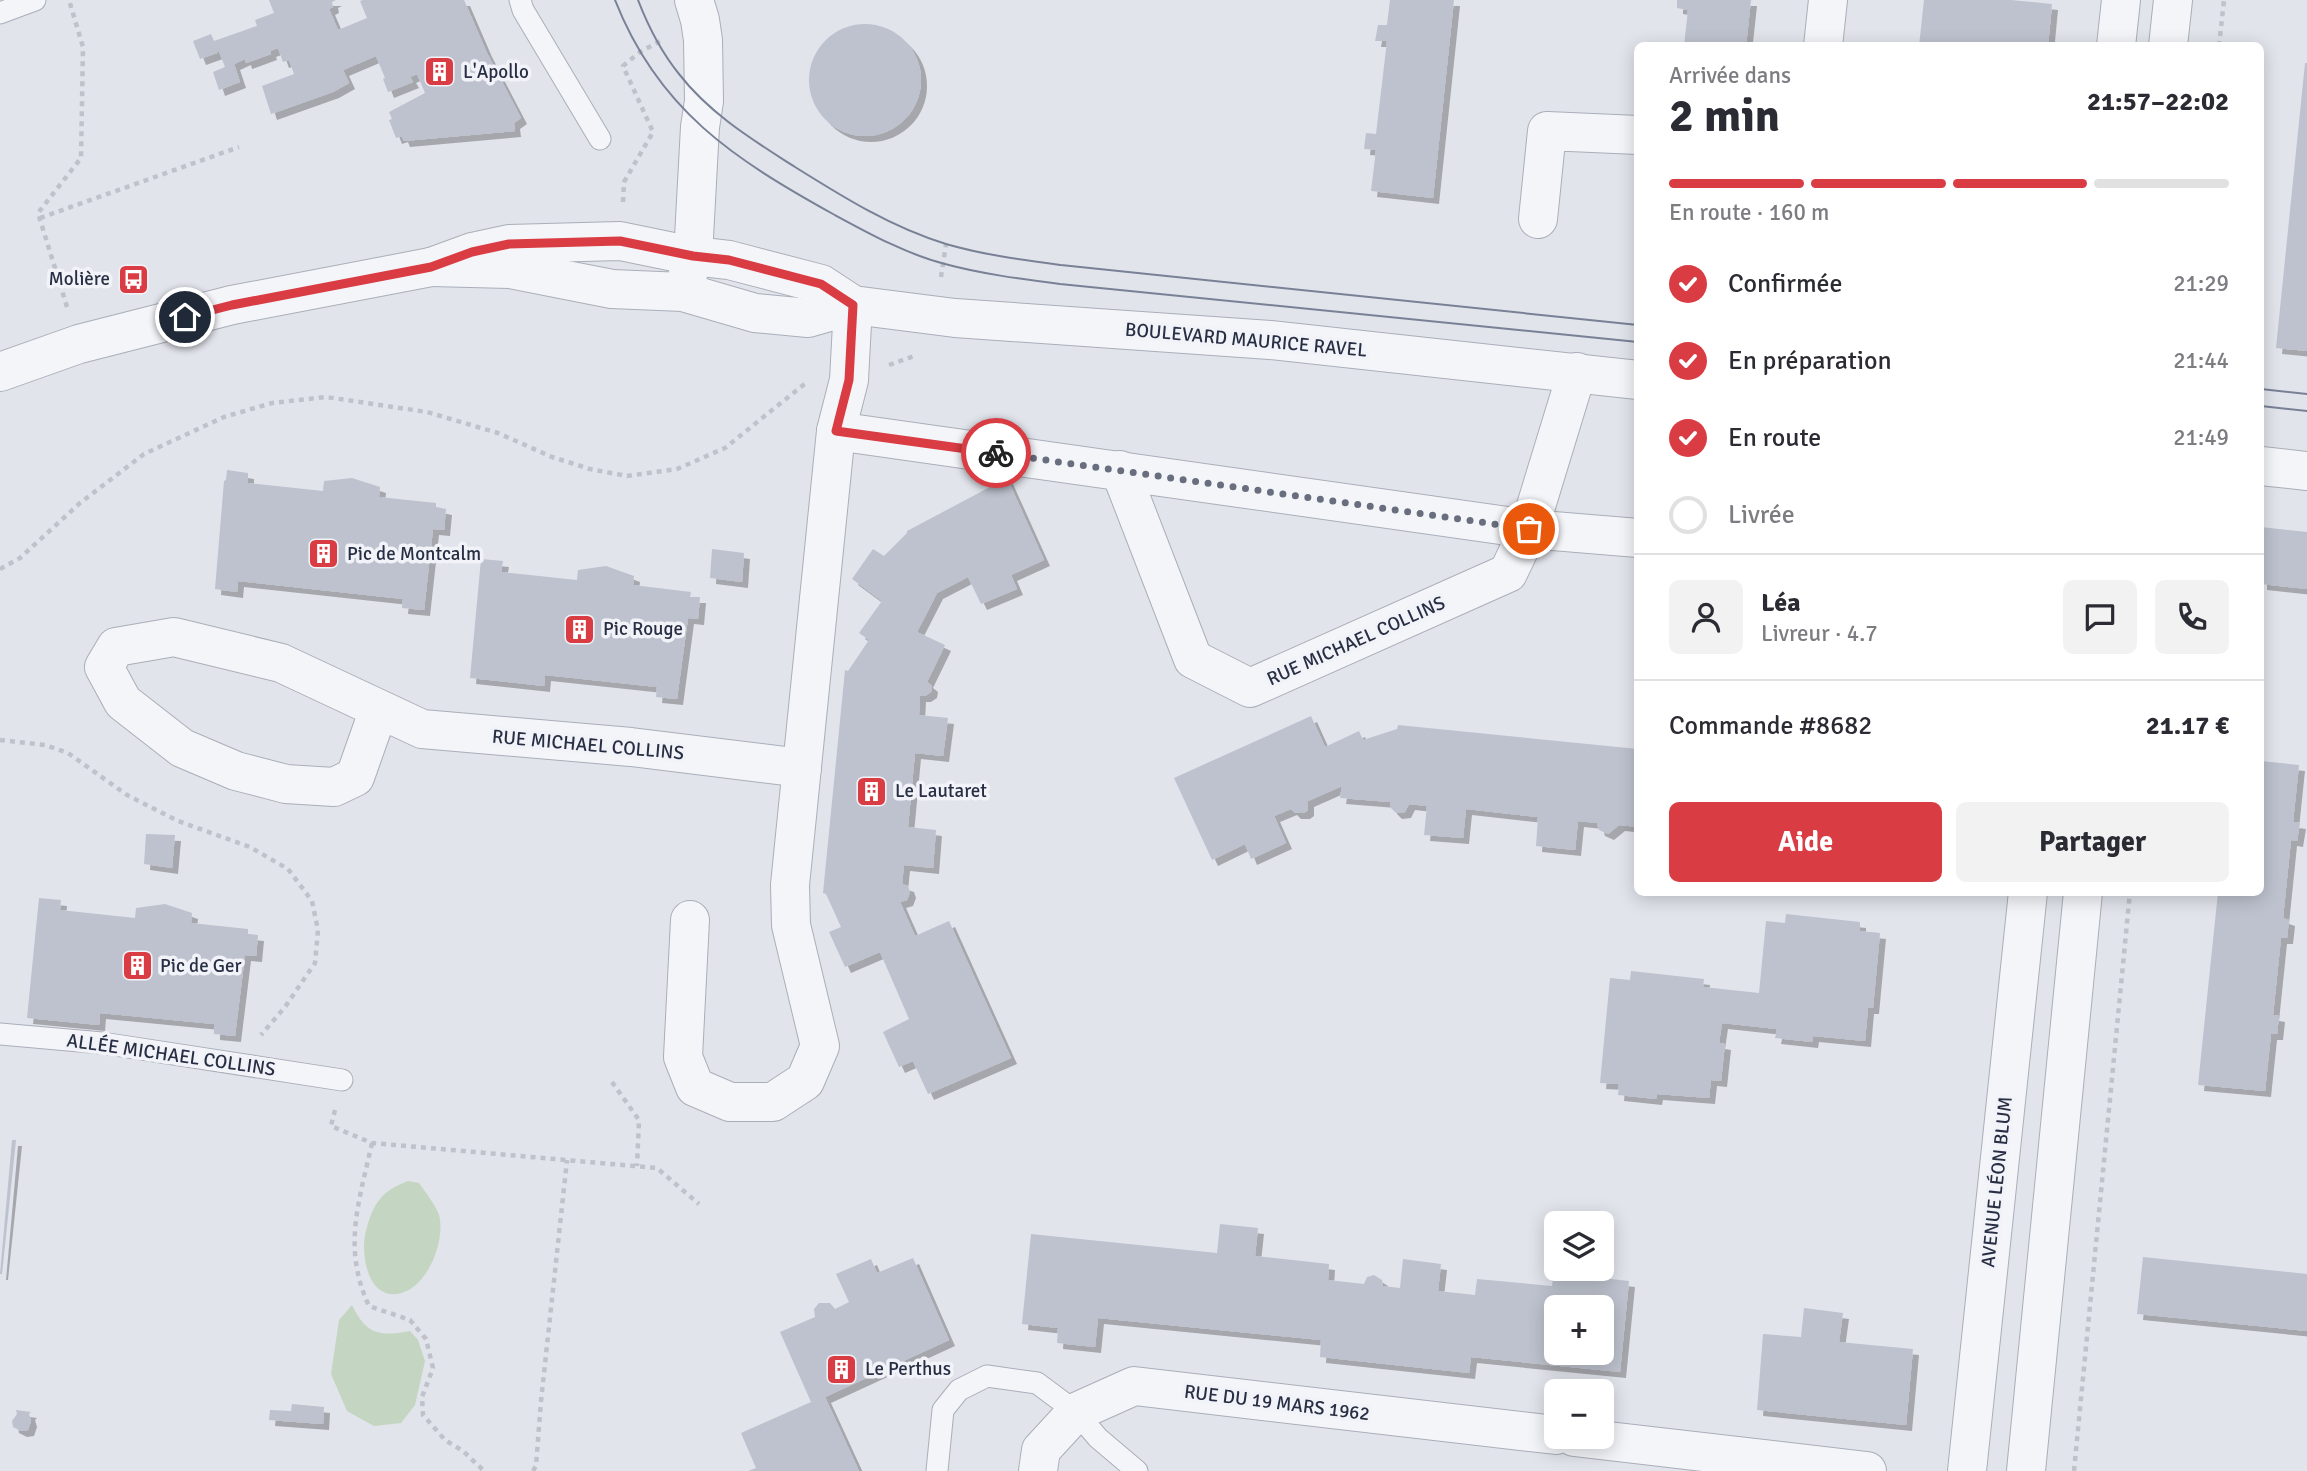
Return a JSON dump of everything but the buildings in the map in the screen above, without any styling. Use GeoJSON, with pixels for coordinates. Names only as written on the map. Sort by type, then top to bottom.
{"type":"FeatureCollection","features":[{"type":"Feature","properties":{"kind":"street"},"geometry":{"type":"LineString","coordinates":[[1823,42],[1828,0]]}},
{"type":"Feature","properties":{"kind":"street"},"geometry":{"type":"LineString","coordinates":[[2116,42],[2121,0]]}},
{"type":"Feature","properties":{"kind":"street"},"geometry":{"type":"LineString","coordinates":[[2168,42],[2173,0]]}},
{"type":"Feature","properties":{"kind":"street"},"geometry":{"type":"LineString","coordinates":[[683,292],[693,256],[704,101],[703,40],[697,10]]}},
{"type":"Feature","properties":{"kind":"street"},"geometry":{"type":"LineString","coordinates":[[1538,219],[1547,131],[1634,135]]}},
{"type":"Feature","properties":{"kind":"street","name":"BOULEVARD MAURICE RAVEL"},"geometry":{"type":"LineString","coordinates":[[0,372],[79,344],[232,305],[431,267],[472,252],[509,244],[620,241],[693,256],[729,260],[821,284],[853,305]]}},
{"type":"Feature","properties":{"kind":"street","name":"BOULEVARD MAURICE RAVEL"},"geometry":{"type":"LineString","coordinates":[[431,267],[510,270],[612,289],[683,292],[755,313],[808,318],[853,305],[937,317],[1269,340],[1634,379]]}},
{"type":"Feature","properties":{"kind":"street"},"geometry":{"type":"LineString","coordinates":[[690,919],[682,1057],[695,1087],[730,1102],[773,1102],[805,1081],[820,1046],[791,925],[790,885],[836,431],[849,380],[853,305]]}},
{"type":"Feature","properties":{"kind":"street","name":"RUE MICHAEL COLLINS"},"geometry":{"type":"LineString","coordinates":[[1120,470],[1193,659],[1250,688],[1508,573],[1529,529],[1577,372]]}},
{"type":"Feature","properties":{"kind":"street"},"geometry":{"type":"LineString","coordinates":[[836,431],[1529,529],[1634,538]]}},
{"type":"Feature","properties":{"kind":"street"},"geometry":{"type":"LineString","coordinates":[[2264,466],[2307,471]]}},
{"type":"Feature","properties":{"kind":"street","name":"RUE MICHAEL COLLINS"},"geometry":{"type":"LineString","coordinates":[[379,709],[355,777],[334,787],[286,784],[236,771],[182,748],[123,702],[104,667],[116,647],[174,637],[281,663],[422,729],[631,747],[802,768]]}},
{"type":"Feature","properties":{"kind":"street","name":"AVENUE LÉON BLUM"},"geometry":{"type":"LineString","coordinates":[[1967,1471],[2028,896]]}},
{"type":"Feature","properties":{"kind":"street"},"geometry":{"type":"LineString","coordinates":[[2026,1471],[2084,896]]}},
{"type":"Feature","properties":{"kind":"street","name":"RUE DU 19 MARS 1962"},"geometry":{"type":"LineString","coordinates":[[1038,1471],[1041,1450],[1076,1412],[1134,1386],[1544,1434]]}},
{"type":"Feature","properties":{"kind":"street"},"geometry":{"type":"LineString","coordinates":[[1614,1448],[1649,1458],[1867,1471]]}},
{"type":"Feature","properties":{"kind":"lane"},"geometry":{"type":"LineString","coordinates":[[0,13],[34,0]]}},
{"type":"Feature","properties":{"kind":"lane"},"geometry":{"type":"LineString","coordinates":[[520,0],[523,10],[600,138]]}},
{"type":"Feature","properties":{"kind":"lane","name":"ALLÉE MICHAEL COLLINS"},"geometry":{"type":"LineString","coordinates":[[0,1034],[102,1043],[342,1080]]}},
{"type":"Feature","properties":{"kind":"lane"},"geometry":{"type":"LineString","coordinates":[[937,1471],[943,1410],[959,1390],[987,1376],[1037,1383],[1076,1412],[1098,1438],[1137,1471]]}},
{"type":"Feature","properties":{"kind":"path"},"geometry":{"type":"LineString","coordinates":[[69,0],[83,47],[81,158],[38,213],[79,344]]}},
{"type":"Feature","properties":{"kind":"path"},"geometry":{"type":"LineString","coordinates":[[2219,42],[2224,0]]}},
{"type":"Feature","properties":{"kind":"path"},"geometry":{"type":"LineString","coordinates":[[620,241],[625,182],[653,132],[623,66],[697,10]]}},
{"type":"Feature","properties":{"kind":"path"},"geometry":{"type":"LineString","coordinates":[[40,218],[239,147]]}},
{"type":"Feature","properties":{"kind":"path"},"geometry":{"type":"LineString","coordinates":[[0,569],[20,558],[80,503],[144,454],[224,417],[272,402],[326,397],[427,412],[498,433],[552,457],[590,469],[627,476],[677,469],[725,448],[826,365],[880,368],[931,351],[937,317]]}},
{"type":"Feature","properties":{"kind":"path"},"geometry":{"type":"LineString","coordinates":[[0,740],[45,745],[68,753],[127,795],[178,821],[250,847],[288,869],[312,901],[318,930],[315,962],[285,1007],[234,1064]]}},
{"type":"Feature","properties":{"kind":"path"},"geometry":{"type":"LineString","coordinates":[[2074,1471],[2130,896]]}},
{"type":"Feature","properties":{"kind":"path"},"geometry":{"type":"LineString","coordinates":[[342,1080],[331,1126],[372,1143],[657,1168],[699,1204]]}},
{"type":"Feature","properties":{"kind":"path"},"geometry":{"type":"LineString","coordinates":[[612,1082],[639,1120],[637,1166]]}},
{"type":"Feature","properties":{"kind":"path"},"geometry":{"type":"LineString","coordinates":[[372,1143],[353,1231],[358,1284],[369,1307],[410,1320],[426,1339],[433,1368],[422,1397],[424,1415],[445,1440],[463,1451],[484,1471]]}},
{"type":"Feature","properties":{"kind":"path"},"geometry":{"type":"LineString","coordinates":[[533,1471],[536,1466],[567,1160]]}},
{"type":"Feature","properties":{"kind":"green space"},"geometry":{"type":"Polygon","coordinates":[[[408,1181],[419,1183],[435,1207],[439,1215],[440,1238],[432,1263],[417,1284],[408,1291],[387,1293],[379,1289],[368,1272],[364,1240],[375,1206],[391,1189],[408,1181]]]}},
{"type":"Feature","properties":{"kind":"green space"},"geometry":{"type":"Polygon","coordinates":[[[352,1305],[368,1328],[390,1334],[410,1331],[418,1340],[425,1361],[415,1405],[401,1423],[374,1426],[347,1411],[331,1374],[339,1320],[352,1305]]]}},
{"type":"Feature","properties":{"kind":"tram line"},"geometry":{"type":"LineString","coordinates":[[615,0],[633,39],[653,72],[703,128],[763,173],[797,194],[874,236],[930,260],[959,268],[1060,284],[1634,342]]}},
{"type":"Feature","properties":{"kind":"tram line"},"geometry":{"type":"LineString","coordinates":[[638,0],[656,39],[673,66],[718,114],[764,147],[849,200],[906,229],[946,244],[989,254],[1061,265],[1634,325]]}},
{"type":"Feature","properties":{"kind":"tram line"},"geometry":{"type":"LineString","coordinates":[[2264,389],[2307,394]]}},
{"type":"Feature","properties":{"kind":"tram line"},"geometry":{"type":"LineString","coordinates":[[2264,406],[2307,411]]}},
{"type":"Feature","properties":{"kind":"way so far"},"geometry":{"type":"LineString","coordinates":[[996,453],[1529,529]]}},
{"type":"Feature","properties":{"kind":"place","name":"L'Apollo"},"geometry":{"type":"Point","coordinates":[440,72]}},
{"type":"Feature","properties":{"kind":"place","name":"Molière"},"geometry":{"type":"Point","coordinates":[133,279]}},
{"type":"Feature","properties":{"kind":"place","name":"Pic de Montcalm"},"geometry":{"type":"Point","coordinates":[324,554]}},
{"type":"Feature","properties":{"kind":"place","name":"Pic Rouge"},"geometry":{"type":"Point","coordinates":[580,629]}},
{"type":"Feature","properties":{"kind":"place","name":"Le Lautaret"},"geometry":{"type":"Point","coordinates":[872,791]}},
{"type":"Feature","properties":{"kind":"place","name":"Pic de Ger"},"geometry":{"type":"Point","coordinates":[137,966]}},
{"type":"Feature","properties":{"kind":"place","name":"Le Perthus"},"geometry":{"type":"Point","coordinates":[842,1369]}},
{"type":"Feature","properties":{"kind":"route"},"geometry":{"type":"LineString","coordinates":[[185,317],[232,305],[431,267],[472,252],[509,244],[620,241],[693,256],[729,260],[821,284],[853,305],[849,380],[836,431],[996,453]]}}]}
